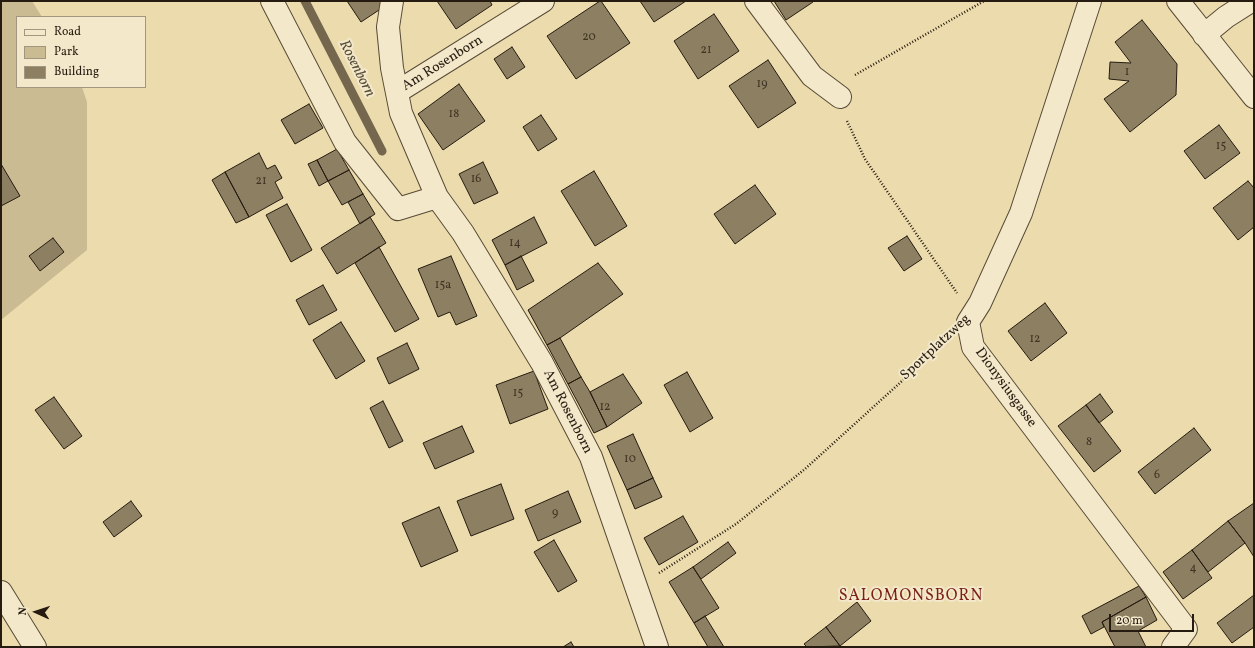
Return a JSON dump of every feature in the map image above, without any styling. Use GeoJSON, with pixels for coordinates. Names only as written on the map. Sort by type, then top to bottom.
{"type":"FeatureCollection","features":[{"type":"Feature","properties":{"kind":"street"},"geometry":{"type":"LineString","coordinates":[[272,1],[345,142],[398,209],[437,197]]}},
{"type":"Feature","properties":{"kind":"street"},"geometry":{"type":"LineString","coordinates":[[392,1],[388,27],[392,68],[397,92]]}},
{"type":"Feature","properties":{"kind":"street","name":"Am Rosenborn"},"geometry":{"type":"LineString","coordinates":[[543,1],[397,92],[401,113],[437,197],[463,233],[542,363],[591,457],[657,647]]}},
{"type":"Feature","properties":{"kind":"street"},"geometry":{"type":"LineString","coordinates":[[756,1],[812,76],[840,96]]}},
{"type":"Feature","properties":{"kind":"street","name":"Sportplatzweg"},"geometry":{"type":"LineString","coordinates":[[968,322],[980,303],[1021,214],[1090,1]]}},
{"type":"Feature","properties":{"kind":"street"},"geometry":{"type":"LineString","coordinates":[[1178,1],[1254,97]]}},
{"type":"Feature","properties":{"kind":"street"},"geometry":{"type":"LineString","coordinates":[[1204,35],[1226,17],[1251,1]]}},
{"type":"Feature","properties":{"kind":"street","name":"Dionysiusgasse"},"geometry":{"type":"LineString","coordinates":[[968,322],[973,347],[1186,629],[1173,647]]}},
{"type":"Feature","properties":{"kind":"street"},"geometry":{"type":"LineString","coordinates":[[1,592],[35,647]]}},
{"type":"Feature","properties":{"kind":"path"},"geometry":{"type":"LineString","coordinates":[[968,322],[964,304],[865,159],[847,124],[840,96],[851,78],[984,1]]}},
{"type":"Feature","properties":{"kind":"path","name":"Sportplatzweg"},"geometry":{"type":"LineString","coordinates":[[634,581],[653,577],[736,524],[805,469],[968,322]]}},
{"type":"Feature","properties":{"kind":"green space"},"geometry":{"type":"Polygon","coordinates":[[[1,1],[32,1],[41,16],[16,16],[16,88],[82,88],[87,102],[87,250],[1,320],[1,1]]]}},
{"type":"Feature","properties":{"kind":"building"},"geometry":{"type":"Polygon","coordinates":[[[347,1],[381,1],[385,6],[361,22],[347,1]]]}},
{"type":"Feature","properties":{"kind":"building"},"geometry":{"type":"Polygon","coordinates":[[[437,1],[490,1],[492,5],[456,29],[437,1]]]}},
{"type":"Feature","properties":{"kind":"building"},"geometry":{"type":"Polygon","coordinates":[[[600,1],[630,43],[576,79],[547,36],[600,1]]]}},
{"type":"Feature","properties":{"kind":"building"},"geometry":{"type":"Polygon","coordinates":[[[640,1],[686,1],[654,22],[640,1]]]}},
{"type":"Feature","properties":{"kind":"building"},"geometry":{"type":"Polygon","coordinates":[[[774,1],[813,1],[813,2],[786,20],[774,1]]]}},
{"type":"Feature","properties":{"kind":"building"},"geometry":{"type":"Polygon","coordinates":[[[714,14],[739,51],[698,79],[674,41],[714,14]]]}},
{"type":"Feature","properties":{"kind":"building"},"geometry":{"type":"Polygon","coordinates":[[[1142,20],[1177,64],[1176,95],[1130,132],[1104,99],[1129,81],[1109,79],[1110,62],[1131,63],[1115,42],[1142,20]]]}},
{"type":"Feature","properties":{"kind":"building"},"geometry":{"type":"Polygon","coordinates":[[[512,47],[525,67],[507,79],[494,59],[512,47]]]}},
{"type":"Feature","properties":{"kind":"building"},"geometry":{"type":"Polygon","coordinates":[[[768,60],[796,103],[758,128],[729,86],[768,60]]]}},
{"type":"Feature","properties":{"kind":"building"},"geometry":{"type":"Polygon","coordinates":[[[459,84],[485,121],[443,150],[418,114],[459,84]]]}},
{"type":"Feature","properties":{"kind":"building"},"geometry":{"type":"Polygon","coordinates":[[[309,104],[323,128],[295,144],[281,120],[309,104]]]}},
{"type":"Feature","properties":{"kind":"building"},"geometry":{"type":"Polygon","coordinates":[[[541,115],[557,139],[538,151],[523,127],[541,115]]]}},
{"type":"Feature","properties":{"kind":"building"},"geometry":{"type":"Polygon","coordinates":[[[1219,125],[1240,153],[1205,179],[1184,151],[1219,125]]]}},
{"type":"Feature","properties":{"kind":"building"},"geometry":{"type":"Polygon","coordinates":[[[337,149],[349,170],[328,181],[317,160],[337,149]]]}},
{"type":"Feature","properties":{"kind":"building"},"geometry":{"type":"Polygon","coordinates":[[[259,153],[267,169],[275,165],[282,178],[275,182],[283,198],[249,217],[225,172],[259,153]]]}},
{"type":"Feature","properties":{"kind":"building"},"geometry":{"type":"Polygon","coordinates":[[[317,160],[328,181],[319,186],[308,164],[317,160]]]}},
{"type":"Feature","properties":{"kind":"building"},"geometry":{"type":"Polygon","coordinates":[[[483,162],[498,193],[474,204],[459,174],[483,162]]]}},
{"type":"Feature","properties":{"kind":"building"},"geometry":{"type":"Polygon","coordinates":[[[1,164],[20,196],[1,206],[1,164]]]}},
{"type":"Feature","properties":{"kind":"building"},"geometry":{"type":"Polygon","coordinates":[[[349,170],[363,194],[342,205],[328,181],[349,170]]]}},
{"type":"Feature","properties":{"kind":"building"},"geometry":{"type":"Polygon","coordinates":[[[594,171],[627,226],[595,246],[561,191],[594,171]]]}},
{"type":"Feature","properties":{"kind":"building"},"geometry":{"type":"Polygon","coordinates":[[[225,172],[249,217],[236,223],[212,180],[225,172]]]}},
{"type":"Feature","properties":{"kind":"building"},"geometry":{"type":"Polygon","coordinates":[[[1248,181],[1254,188],[1254,227],[1238,240],[1213,208],[1248,181]]]}},
{"type":"Feature","properties":{"kind":"building"},"geometry":{"type":"Polygon","coordinates":[[[755,185],[776,214],[735,244],[714,214],[755,185]]]}},
{"type":"Feature","properties":{"kind":"building"},"geometry":{"type":"Polygon","coordinates":[[[363,194],[375,214],[360,224],[348,202],[363,194]]]}},
{"type":"Feature","properties":{"kind":"building"},"geometry":{"type":"Polygon","coordinates":[[[287,204],[312,250],[291,262],[266,215],[287,204]]]}},
{"type":"Feature","properties":{"kind":"building"},"geometry":{"type":"Polygon","coordinates":[[[370,217],[386,243],[337,274],[321,248],[370,217]]]}},
{"type":"Feature","properties":{"kind":"building"},"geometry":{"type":"Polygon","coordinates":[[[534,217],[547,243],[505,265],[492,240],[534,217]]]}},
{"type":"Feature","properties":{"kind":"building"},"geometry":{"type":"Polygon","coordinates":[[[907,236],[922,259],[904,271],[888,248],[907,236]]]}},
{"type":"Feature","properties":{"kind":"building"},"geometry":{"type":"Polygon","coordinates":[[[53,238],[64,252],[40,271],[29,256],[53,238]]]}},
{"type":"Feature","properties":{"kind":"building"},"geometry":{"type":"Polygon","coordinates":[[[379,247],[419,319],[395,332],[355,263],[379,247]]]}},
{"type":"Feature","properties":{"kind":"building"},"geometry":{"type":"Polygon","coordinates":[[[451,256],[477,316],[456,325],[450,312],[438,317],[418,269],[451,256]]]}},
{"type":"Feature","properties":{"kind":"building"},"geometry":{"type":"Polygon","coordinates":[[[521,256],[534,281],[517,290],[505,265],[521,256]]]}},
{"type":"Feature","properties":{"kind":"building"},"geometry":{"type":"Polygon","coordinates":[[[598,263],[623,294],[560,338],[547,345],[528,310],[598,263]]]}},
{"type":"Feature","properties":{"kind":"building"},"geometry":{"type":"Polygon","coordinates":[[[323,285],[337,310],[309,325],[296,300],[323,285]]]}},
{"type":"Feature","properties":{"kind":"building"},"geometry":{"type":"Polygon","coordinates":[[[1045,303],[1067,333],[1031,361],[1008,331],[1045,303]]]}},
{"type":"Feature","properties":{"kind":"building"},"geometry":{"type":"Polygon","coordinates":[[[341,322],[365,361],[336,379],[313,340],[341,322]]]}},
{"type":"Feature","properties":{"kind":"building"},"geometry":{"type":"Polygon","coordinates":[[[560,338],[581,377],[568,384],[547,345],[560,338]]]}},
{"type":"Feature","properties":{"kind":"building"},"geometry":{"type":"Polygon","coordinates":[[[407,343],[419,369],[389,384],[377,358],[407,343]]]}},
{"type":"Feature","properties":{"kind":"building"},"geometry":{"type":"Polygon","coordinates":[[[534,371],[548,409],[510,424],[496,385],[534,371]]]}},
{"type":"Feature","properties":{"kind":"building"},"geometry":{"type":"Polygon","coordinates":[[[687,372],[713,418],[690,432],[664,385],[687,372]]]}},
{"type":"Feature","properties":{"kind":"building"},"geometry":{"type":"Polygon","coordinates":[[[623,374],[642,403],[607,427],[590,392],[623,374]]]}},
{"type":"Feature","properties":{"kind":"building"},"geometry":{"type":"Polygon","coordinates":[[[581,377],[607,427],[594,433],[568,384],[581,377]]]}},
{"type":"Feature","properties":{"kind":"building"},"geometry":{"type":"Polygon","coordinates":[[[1100,394],[1113,412],[1099,423],[1086,405],[1100,394]]]}},
{"type":"Feature","properties":{"kind":"building"},"geometry":{"type":"Polygon","coordinates":[[[54,397],[82,436],[64,449],[35,410],[54,397]]]}},
{"type":"Feature","properties":{"kind":"building"},"geometry":{"type":"Polygon","coordinates":[[[383,401],[403,441],[389,448],[370,408],[383,401]]]}},
{"type":"Feature","properties":{"kind":"building"},"geometry":{"type":"Polygon","coordinates":[[[1086,405],[1121,451],[1094,472],[1058,426],[1086,405]]]}},
{"type":"Feature","properties":{"kind":"building"},"geometry":{"type":"Polygon","coordinates":[[[462,426],[474,452],[435,469],[423,443],[462,426]]]}},
{"type":"Feature","properties":{"kind":"building"},"geometry":{"type":"Polygon","coordinates":[[[1194,428],[1211,450],[1155,494],[1138,472],[1194,428]]]}},
{"type":"Feature","properties":{"kind":"building"},"geometry":{"type":"Polygon","coordinates":[[[633,434],[653,478],[627,490],[607,446],[633,434]]]}},
{"type":"Feature","properties":{"kind":"building"},"geometry":{"type":"Polygon","coordinates":[[[653,478],[662,497],[635,509],[627,490],[653,478]]]}},
{"type":"Feature","properties":{"kind":"building"},"geometry":{"type":"Polygon","coordinates":[[[501,484],[514,519],[471,536],[457,501],[501,484]]]}},
{"type":"Feature","properties":{"kind":"building"},"geometry":{"type":"Polygon","coordinates":[[[568,491],[581,522],[538,541],[525,510],[568,491]]]}},
{"type":"Feature","properties":{"kind":"building"},"geometry":{"type":"Polygon","coordinates":[[[131,501],[142,516],[114,537],[103,522],[131,501]]]}},
{"type":"Feature","properties":{"kind":"building"},"geometry":{"type":"Polygon","coordinates":[[[1254,503],[1254,557],[1228,521],[1254,503]]]}},
{"type":"Feature","properties":{"kind":"building"},"geometry":{"type":"Polygon","coordinates":[[[439,507],[458,551],[421,567],[402,523],[439,507]]]}},
{"type":"Feature","properties":{"kind":"building"},"geometry":{"type":"Polygon","coordinates":[[[683,516],[698,542],[659,565],[644,538],[683,516]]]}},
{"type":"Feature","properties":{"kind":"building"},"geometry":{"type":"Polygon","coordinates":[[[1228,521],[1245,543],[1208,572],[1192,550],[1228,521]]]}},
{"type":"Feature","properties":{"kind":"building"},"geometry":{"type":"Polygon","coordinates":[[[554,540],[577,581],[558,592],[534,552],[554,540]]]}},
{"type":"Feature","properties":{"kind":"building"},"geometry":{"type":"Polygon","coordinates":[[[728,542],[736,553],[701,579],[693,567],[728,542]]]}},
{"type":"Feature","properties":{"kind":"building"},"geometry":{"type":"Polygon","coordinates":[[[1192,550],[1212,578],[1183,599],[1163,572],[1192,550]]]}},
{"type":"Feature","properties":{"kind":"building"},"geometry":{"type":"Polygon","coordinates":[[[693,567],[719,608],[694,623],[669,582],[693,567]]]}},
{"type":"Feature","properties":{"kind":"building"},"geometry":{"type":"Polygon","coordinates":[[[1139,586],[1146,597],[1102,622],[1104,627],[1091,634],[1082,616],[1139,586]]]}},
{"type":"Feature","properties":{"kind":"building"},"geometry":{"type":"Polygon","coordinates":[[[1254,595],[1254,627],[1232,643],[1217,623],[1254,595]]]}},
{"type":"Feature","properties":{"kind":"building"},"geometry":{"type":"Polygon","coordinates":[[[1146,597],[1157,620],[1138,631],[1146,647],[1115,647],[1102,622],[1146,597]]]}},
{"type":"Feature","properties":{"kind":"building"},"geometry":{"type":"Polygon","coordinates":[[[857,602],[871,621],[840,646],[826,627],[857,602]]]}},
{"type":"Feature","properties":{"kind":"building"},"geometry":{"type":"Polygon","coordinates":[[[705,616],[724,647],[708,647],[694,623],[705,616]]]}},
{"type":"Feature","properties":{"kind":"building"},"geometry":{"type":"Polygon","coordinates":[[[826,627],[840,646],[807,647],[804,644],[826,627]]]}},
{"type":"Feature","properties":{"kind":"building"},"geometry":{"type":"Polygon","coordinates":[[[571,642],[574,647],[563,647],[571,642]]]}},
{"type":"Feature","properties":{"kind":"waterway","name":"Rosenborn"},"geometry":{"type":"LineString","coordinates":[[305,1],[382,151]]}},
{"type":"Feature","properties":{"kind":"district","name":"SALOMONSBORN"},"geometry":{"type":"Point","coordinates":[911,597]}}]}
